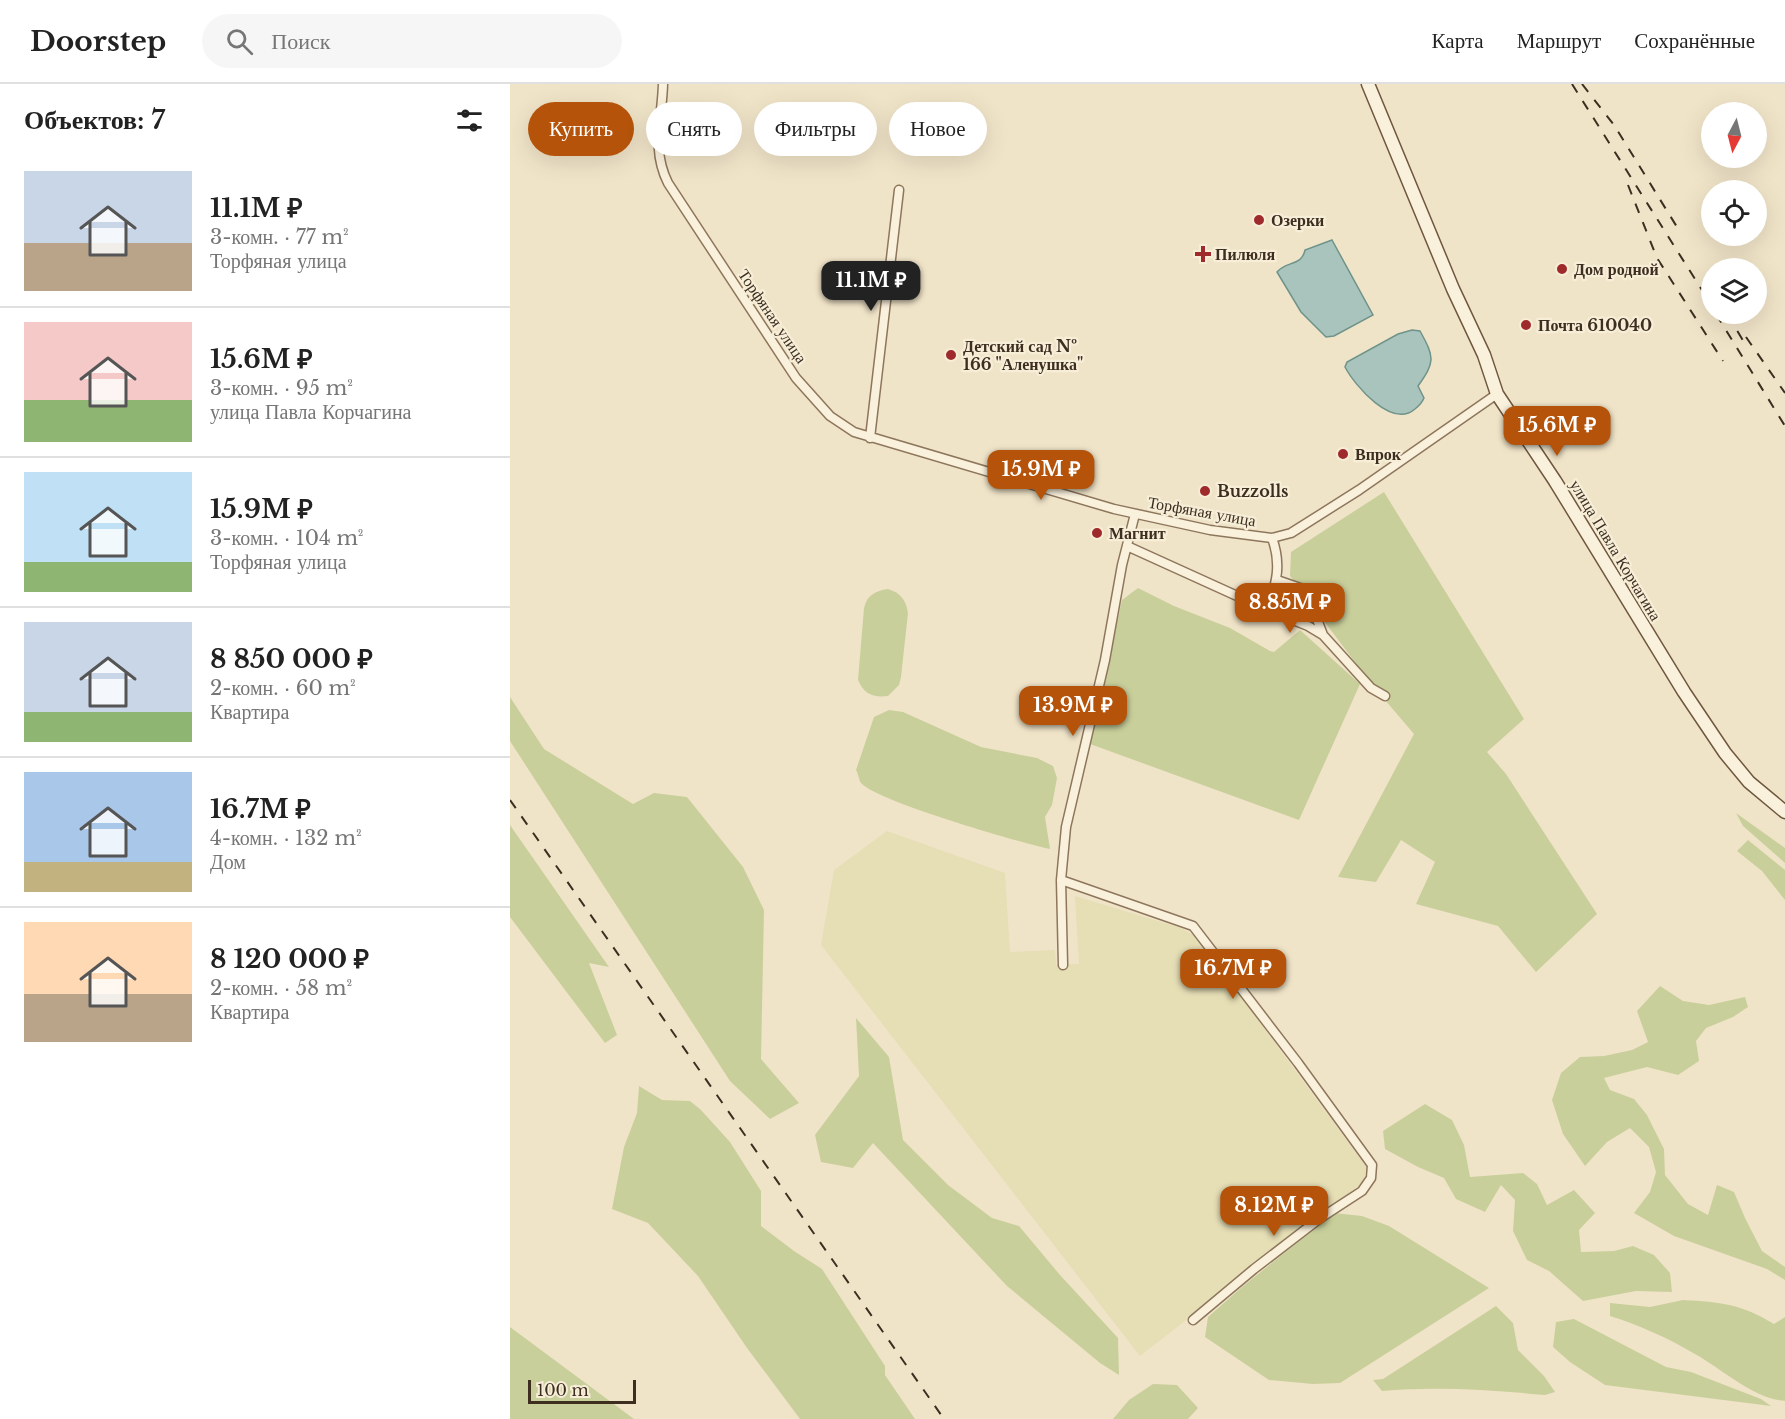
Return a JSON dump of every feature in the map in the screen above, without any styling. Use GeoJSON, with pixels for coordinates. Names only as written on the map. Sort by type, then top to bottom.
{"type":"FeatureCollection","features":[{"type":"Feature","properties":{"kind":"main road","name":"улица Павла Корчагина"},"geometry":{"type":"LineString","coordinates":[[1368,84],[1453,289],[1484,355],[1497,394],[1555,481],[1684,692],[1725,753],[1749,782],[1785,812]]}},
{"type":"Feature","properties":{"kind":"street","name":"Торфяная улица"},"geometry":{"type":"LineString","coordinates":[[663,84],[658,146],[663,171],[672,190],[796,378],[838,423],[870,438],[1135,514],[1210,530],[1272,538],[1291,533],[1497,394]]}},
{"type":"Feature","properties":{"kind":"street"},"geometry":{"type":"LineString","coordinates":[[870,438],[899,190]]}},
{"type":"Feature","properties":{"kind":"street"},"geometry":{"type":"LineString","coordinates":[[1063,965],[1061,880],[1069,806],[1105,660],[1116,595],[1135,514]]}},
{"type":"Feature","properties":{"kind":"street"},"geometry":{"type":"LineString","coordinates":[[1268,610],[1277,580],[1278,554],[1272,538]]}},
{"type":"Feature","properties":{"kind":"street"},"geometry":{"type":"LineString","coordinates":[[1127,546],[1308,626],[1323,635],[1371,688],[1385,696]]}},
{"type":"Feature","properties":{"kind":"street"},"geometry":{"type":"LineString","coordinates":[[1277,580],[1306,590],[1323,635]]}},
{"type":"Feature","properties":{"kind":"street"},"geometry":{"type":"LineString","coordinates":[[1061,880],[1193,926],[1298,1063],[1372,1165],[1371,1178],[1362,1191],[1319,1219],[1193,1320]]}},
{"type":"Feature","properties":{"kind":"shaded area"},"geometry":{"type":"Polygon","coordinates":[[[887,831],[1005,873],[1010,952],[1055,950],[1056,965],[1079,964],[1075,896],[1181,928],[1197,937],[1367,1168],[1362,1183],[1140,1356],[821,945],[834,870],[887,831]]]}},
{"type":"Feature","properties":{"kind":"green space"},"geometry":{"type":"Polygon","coordinates":[[[1384,492],[1524,719],[1487,752],[1506,774],[1597,914],[1536,972],[1498,926],[1416,904],[1435,862],[1401,840],[1376,882],[1338,877],[1414,734],[1373,686],[1290,576],[1291,552],[1384,492]]]}},
{"type":"Feature","properties":{"kind":"green space"},"geometry":{"type":"Polygon","coordinates":[[[1138,588],[1174,606],[1230,628],[1270,651],[1274,652],[1300,630],[1360,684],[1299,820],[1090,744],[1122,600],[1138,588]]]}},
{"type":"Feature","properties":{"kind":"green space"},"geometry":{"type":"Polygon","coordinates":[[[888,589],[902,598],[908,613],[899,685],[888,696],[878,696],[866,692],[858,680],[864,608],[872,594],[888,589]]]}},
{"type":"Feature","properties":{"kind":"green space"},"geometry":{"type":"Polygon","coordinates":[[[510,697],[544,749],[633,804],[654,793],[687,797],[743,867],[764,910],[761,1059],[799,1103],[770,1119],[730,1081],[510,741],[510,697]]]}},
{"type":"Feature","properties":{"kind":"green space"},"geometry":{"type":"Polygon","coordinates":[[[889,710],[903,712],[981,747],[1037,758],[1053,766],[1057,778],[1052,805],[1045,817],[1050,849],[1010,839],[920,810],[872,791],[861,783],[856,770],[874,717],[889,710]]]}},
{"type":"Feature","properties":{"kind":"green space"},"geometry":{"type":"Polygon","coordinates":[[[1736,813],[1785,848],[1785,863],[1743,826],[1736,813]]]}},
{"type":"Feature","properties":{"kind":"green space"},"geometry":{"type":"Polygon","coordinates":[[[510,825],[609,967],[589,963],[617,1035],[605,1043],[510,917],[510,825]]]}},
{"type":"Feature","properties":{"kind":"green space"},"geometry":{"type":"Polygon","coordinates":[[[1748,840],[1785,870],[1785,900],[1762,871],[1737,851],[1748,840]]]}},
{"type":"Feature","properties":{"kind":"green space"},"geometry":{"type":"Polygon","coordinates":[[[1660,986],[1683,1001],[1709,1005],[1745,997],[1748,1007],[1733,1017],[1706,1028],[1696,1041],[1699,1061],[1678,1075],[1647,1067],[1604,1078],[1610,1090],[1634,1099],[1647,1115],[1664,1149],[1665,1175],[1688,1204],[1708,1215],[1717,1185],[1734,1192],[1762,1251],[1785,1267],[1785,1280],[1767,1269],[1674,1236],[1634,1213],[1650,1192],[1656,1172],[1649,1147],[1630,1128],[1607,1142],[1585,1166],[1563,1134],[1552,1100],[1561,1073],[1580,1057],[1604,1056],[1632,1050],[1648,1042],[1637,1011],[1660,986]]]}},
{"type":"Feature","properties":{"kind":"green space"},"geometry":{"type":"Polygon","coordinates":[[[856,1018],[889,1057],[903,1140],[948,1185],[992,1218],[1019,1226],[1118,1338],[1119,1375],[1100,1363],[1007,1286],[873,1143],[853,1168],[821,1162],[815,1135],[859,1076],[856,1018]]]}},
{"type":"Feature","properties":{"kind":"green space"},"geometry":{"type":"Polygon","coordinates":[[[639,1086],[662,1100],[690,1101],[730,1142],[761,1191],[761,1226],[822,1269],[885,1366],[885,1375],[915,1419],[800,1419],[747,1348],[698,1276],[648,1223],[612,1209],[624,1147],[637,1113],[639,1086]]]}},
{"type":"Feature","properties":{"kind":"green space"},"geometry":{"type":"Polygon","coordinates":[[[1425,1104],[1452,1120],[1464,1145],[1470,1177],[1523,1173],[1537,1184],[1547,1205],[1574,1190],[1595,1213],[1579,1230],[1581,1252],[1614,1251],[1633,1246],[1654,1255],[1670,1273],[1672,1292],[1636,1291],[1583,1301],[1549,1271],[1527,1260],[1513,1231],[1515,1200],[1501,1185],[1485,1212],[1456,1199],[1444,1178],[1385,1149],[1383,1131],[1425,1104]]]}},
{"type":"Feature","properties":{"kind":"green space"},"geometry":{"type":"Polygon","coordinates":[[[1334,1213],[1362,1216],[1389,1226],[1489,1288],[1340,1383],[1313,1384],[1269,1380],[1205,1337],[1208,1317],[1334,1213]]]}},
{"type":"Feature","properties":{"kind":"green space"},"geometry":{"type":"Polygon","coordinates":[[[1683,1300],[1730,1305],[1751,1312],[1774,1324],[1785,1317],[1785,1401],[1762,1395],[1674,1343],[1610,1316],[1610,1303],[1650,1307],[1683,1300]]]}},
{"type":"Feature","properties":{"kind":"green space"},"geometry":{"type":"Polygon","coordinates":[[[1496,1306],[1513,1323],[1518,1350],[1544,1376],[1555,1392],[1545,1395],[1484,1390],[1382,1391],[1373,1380],[1383,1379],[1496,1306]]]}},
{"type":"Feature","properties":{"kind":"green space"},"geometry":{"type":"Polygon","coordinates":[[[1574,1319],[1666,1367],[1691,1372],[1761,1399],[1771,1406],[1605,1385],[1570,1362],[1553,1347],[1556,1322],[1574,1319]]]}},
{"type":"Feature","properties":{"kind":"green space"},"geometry":{"type":"Polygon","coordinates":[[[510,1327],[634,1419],[510,1419],[510,1327]]]}},
{"type":"Feature","properties":{"kind":"green space"},"geometry":{"type":"Polygon","coordinates":[[[1153,1384],[1177,1385],[1198,1408],[1188,1419],[1113,1419],[1129,1400],[1153,1384]]]}},
{"type":"Feature","properties":{"kind":"water"},"geometry":{"type":"Polygon","coordinates":[[[1332,240],[1373,315],[1334,336],[1326,337],[1301,312],[1277,272],[1301,259],[1305,250],[1332,240]]]}},
{"type":"Feature","properties":{"kind":"water"},"geometry":{"type":"Polygon","coordinates":[[[1412,330],[1420,331],[1430,354],[1428,371],[1418,386],[1424,398],[1415,409],[1406,414],[1396,414],[1385,410],[1365,394],[1345,367],[1347,362],[1398,334],[1412,330]]]}},
{"type":"Feature","properties":{"kind":"railway"},"geometry":{"type":"LineString","coordinates":[[1572,84],[1701,289]]}},
{"type":"Feature","properties":{"kind":"railway"},"geometry":{"type":"LineString","coordinates":[[1582,84],[1614,125],[1677,227]]}},
{"type":"Feature","properties":{"kind":"railway"},"geometry":{"type":"LineString","coordinates":[[1628,185],[1657,258],[1723,361]]}},
{"type":"Feature","properties":{"kind":"railway"},"geometry":{"type":"LineString","coordinates":[[1722,324],[1785,426]]}},
{"type":"Feature","properties":{"kind":"railway"},"geometry":{"type":"LineString","coordinates":[[1733,324],[1747,347]]}},
{"type":"Feature","properties":{"kind":"railway"},"geometry":{"type":"LineString","coordinates":[[1746,337],[1785,393]]}},
{"type":"Feature","properties":{"kind":"railway"},"geometry":{"type":"LineString","coordinates":[[510,800],[944,1419]]}},
{"type":"Feature","properties":{"kind":"place","name":"Озерки"},"geometry":{"type":"Point","coordinates":[1259,220]}},
{"type":"Feature","properties":{"kind":"place","name":"Пилюля"},"geometry":{"type":"Point","coordinates":[1203,254]}},
{"type":"Feature","properties":{"kind":"place","name":"Дом родной"},"geometry":{"type":"Point","coordinates":[1562,269]}},
{"type":"Feature","properties":{"kind":"place","name":"Почта 610040"},"geometry":{"type":"Point","coordinates":[1526,325]}},
{"type":"Feature","properties":{"kind":"place","name":"Детский сад № 166 \"Аленушка\""},"geometry":{"type":"Point","coordinates":[951,355]}},
{"type":"Feature","properties":{"kind":"place","name":"Впрок"},"geometry":{"type":"Point","coordinates":[1343,454]}},
{"type":"Feature","properties":{"kind":"place","name":"Buzzolls"},"geometry":{"type":"Point","coordinates":[1205,491]}},
{"type":"Feature","properties":{"kind":"place","name":"Магнит"},"geometry":{"type":"Point","coordinates":[1097,533]}}]}
